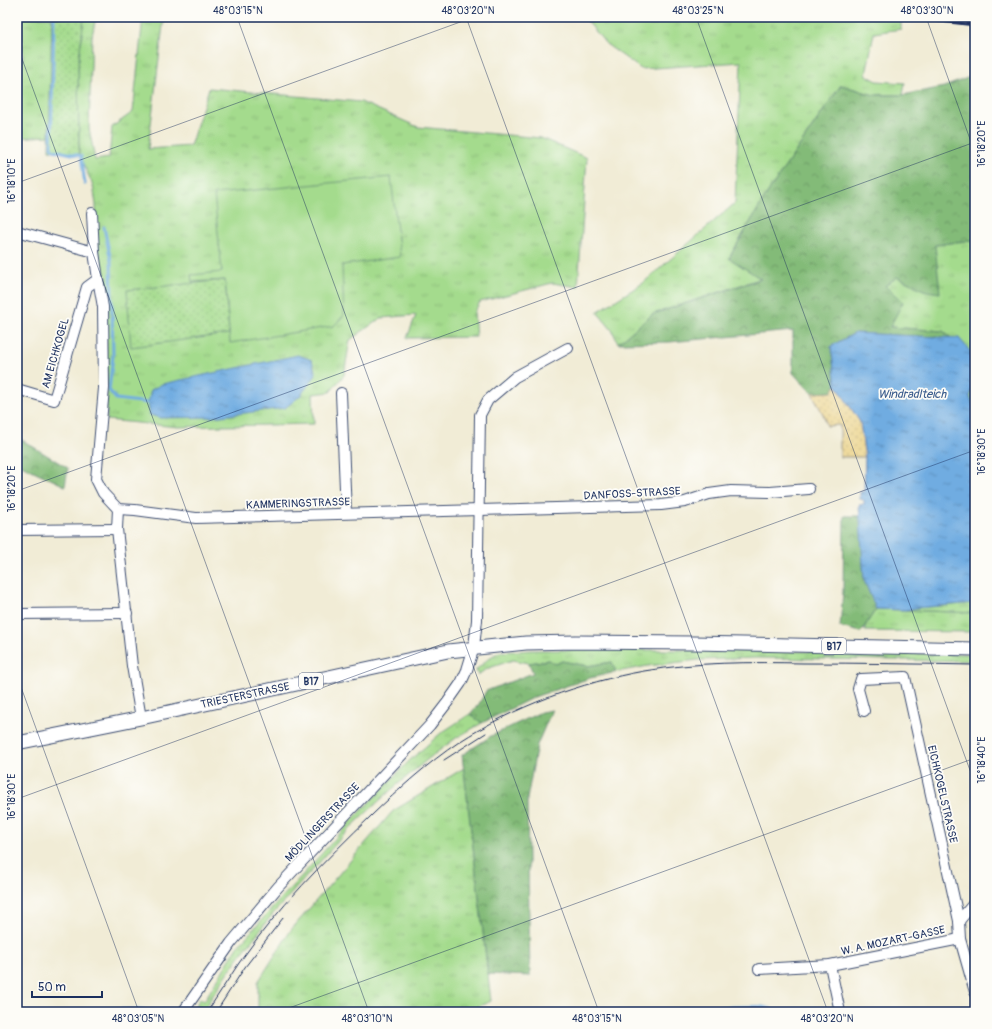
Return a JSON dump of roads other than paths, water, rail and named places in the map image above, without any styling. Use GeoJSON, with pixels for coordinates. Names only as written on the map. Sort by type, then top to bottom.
{"type":"FeatureCollection","features":[{"type":"Feature","properties":{"kind":"main road","name":"B17"},"geometry":{"type":"LineString","coordinates":[[474,647],[526,643],[576,642],[975,649]]}},
{"type":"Feature","properties":{"kind":"main road","name":"TRIESTERSTRASSE"},"geometry":{"type":"LineString","coordinates":[[17,743],[141,718],[443,652],[474,647]]}},
{"type":"Feature","properties":{"kind":"street"},"geometry":{"type":"LineString","coordinates":[[92,213],[94,252],[103,307],[104,388],[96,479],[103,493],[118,509],[117,529],[132,666],[141,718]]}},
{"type":"Feature","properties":{"kind":"street"},"geometry":{"type":"LineString","coordinates":[[17,231],[94,252]]}},
{"type":"Feature","properties":{"kind":"street","name":"AM EICHKOGEL"},"geometry":{"type":"LineString","coordinates":[[17,389],[54,400],[86,287],[98,279]]}},
{"type":"Feature","properties":{"kind":"street"},"geometry":{"type":"LineString","coordinates":[[474,647],[477,620],[480,415],[488,400],[516,377],[568,348]]}},
{"type":"Feature","properties":{"kind":"street"},"geometry":{"type":"LineString","coordinates":[[341,393],[346,514]]}},
{"type":"Feature","properties":{"kind":"street","name":"DANFOSS-STRASSE"},"geometry":{"type":"LineString","coordinates":[[479,511],[660,505],[685,502],[709,494],[731,491],[770,492],[809,489]]}},
{"type":"Feature","properties":{"kind":"street","name":"KAMMERINGSTRASSE"},"geometry":{"type":"LineString","coordinates":[[118,509],[196,518],[479,511]]}},
{"type":"Feature","properties":{"kind":"street"},"geometry":{"type":"LineString","coordinates":[[17,530],[117,529]]}},
{"type":"Feature","properties":{"kind":"street"},"geometry":{"type":"LineString","coordinates":[[17,614],[127,613]]}},
{"type":"Feature","properties":{"kind":"street","name":"MÖDLINGERSTRASSE"},"geometry":{"type":"LineString","coordinates":[[183,1012],[231,943],[278,887],[430,725],[461,683],[467,670],[474,647]]}},
{"type":"Feature","properties":{"kind":"street","name":"EICHKOGELSTRASSE"},"geometry":{"type":"LineString","coordinates":[[864,711],[858,689],[861,679],[905,677],[958,921],[960,939],[975,992]]}},
{"type":"Feature","properties":{"kind":"street"},"geometry":{"type":"LineString","coordinates":[[958,921],[975,902]]}},
{"type":"Feature","properties":{"kind":"street","name":"W. A. MOZART-GASSE"},"geometry":{"type":"LineString","coordinates":[[759,968],[830,965],[960,939]]}},
{"type":"Feature","properties":{"kind":"street","name":"W. A. MOZART-GASSE"},"geometry":{"type":"LineString","coordinates":[[830,965],[840,1012]]}},
{"type":"Feature","properties":{"kind":"water","name":"Windradlteich"},"geometry":{"type":"Polygon","coordinates":[[[855,333],[959,338],[970,351],[975,380],[970,397],[975,410],[975,603],[906,610],[876,609],[864,580],[859,505],[864,504],[864,500],[860,499],[860,492],[864,491],[865,457],[860,422],[836,385],[831,346],[855,333]]]}},
{"type":"Feature","properties":{"kind":"water"},"geometry":{"type":"Polygon","coordinates":[[[298,355],[312,360],[316,375],[300,396],[285,408],[213,417],[161,418],[150,415],[148,403],[151,390],[162,384],[298,355]]]}},
{"type":"Feature","properties":{"kind":"waterway"},"geometry":{"type":"LineString","coordinates":[[54,17],[51,147],[54,150],[81,156],[85,184]]}},
{"type":"Feature","properties":{"kind":"waterway"},"geometry":{"type":"LineString","coordinates":[[104,227],[111,261],[113,356],[109,390],[116,399],[148,403]]}},
{"type":"Feature","properties":{"kind":"waterway"},"geometry":{"type":"LineString","coordinates":[[98,1012],[116,1010],[136,1010],[146,1012]]}},
{"type":"Feature","properties":{"kind":"waterway"},"geometry":{"type":"LineString","coordinates":[[685,1012],[759,1010],[769,1012]]}},
{"type":"Feature","properties":{"kind":"tram line"},"geometry":{"type":"LineString","coordinates":[[207,1012],[239,963],[269,923],[319,867],[372,815],[414,777],[447,750],[480,729],[525,707],[572,689],[620,676],[683,666],[723,663],[975,665]]}},
{"type":"Feature","properties":{"kind":"tram line"},"geometry":{"type":"LineString","coordinates":[[444,760],[486,733]]}},
{"type":"Feature","properties":{"kind":"tram line"},"geometry":{"type":"LineString","coordinates":[[216,1012],[245,967],[283,918]]}},
{"type":"Feature","properties":{"kind":"railway"},"geometry":{"type":"LineString","coordinates":[[905,17],[975,25]]}},
{"type":"Feature","properties":{"kind":"railway"},"geometry":{"type":"LineString","coordinates":[[955,17],[975,19]]}}]}
